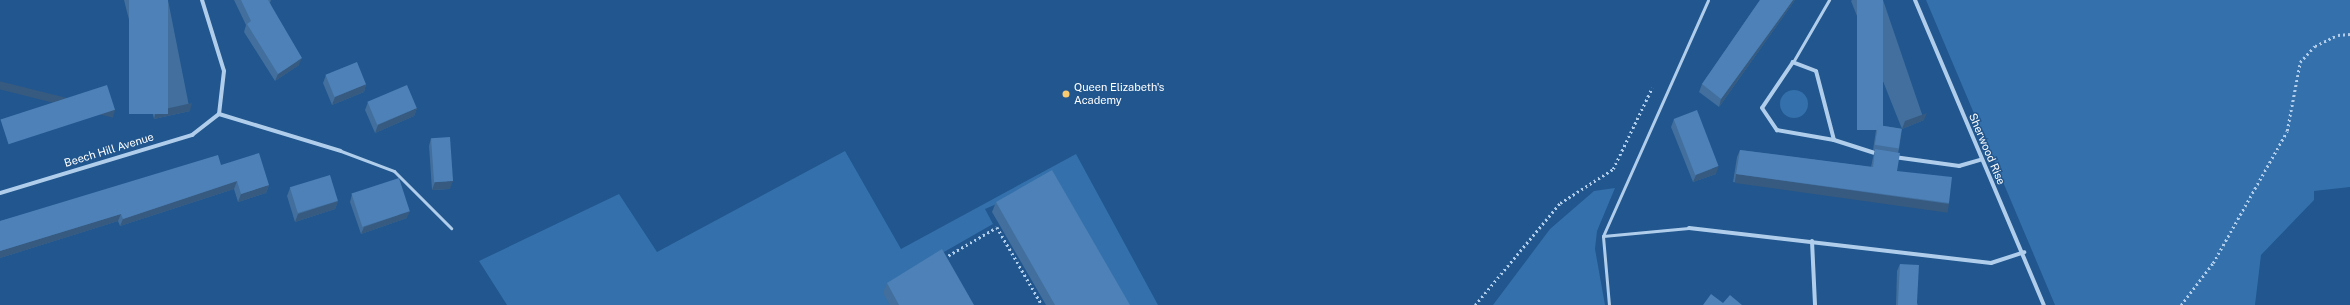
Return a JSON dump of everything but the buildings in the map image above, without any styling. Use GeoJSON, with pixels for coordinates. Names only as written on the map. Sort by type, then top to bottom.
{"type":"FeatureCollection","features":[{"type":"Feature","properties":{"kind":"street"},"geometry":{"type":"LineString","coordinates":[[202,0],[224,71],[219,114],[341,151]]}},
{"type":"Feature","properties":{"kind":"street","name":"Sherwood Rise"},"geometry":{"type":"LineString","coordinates":[[1915,0],[1980,160],[2024,252],[2044,305]]}},
{"type":"Feature","properties":{"kind":"street"},"geometry":{"type":"LineString","coordinates":[[1834,140],[1816,71],[1793,62],[1762,108],[1777,130],[1834,140],[1866,152],[1908,159],[1959,166],[1980,160]]}},
{"type":"Feature","properties":{"kind":"street","name":"Beech Hill Avenue"},"geometry":{"type":"LineString","coordinates":[[0,193],[192,135],[219,114]]}},
{"type":"Feature","properties":{"kind":"street"},"geometry":{"type":"LineString","coordinates":[[1688,228],[1812,241],[1991,263],[2024,252]]}},
{"type":"Feature","properties":{"kind":"street"},"geometry":{"type":"LineString","coordinates":[[1812,241],[1815,305]]}},
{"type":"Feature","properties":{"kind":"lane"},"geometry":{"type":"LineString","coordinates":[[1609,305],[1603,236],[1708,0]]}},
{"type":"Feature","properties":{"kind":"lane"},"geometry":{"type":"LineString","coordinates":[[1793,62],[1829,0]]}},
{"type":"Feature","properties":{"kind":"lane"},"geometry":{"type":"LineString","coordinates":[[341,151],[394,171],[451,228]]}},
{"type":"Feature","properties":{"kind":"lane"},"geometry":{"type":"LineString","coordinates":[[1603,236],[1688,228]]}},
{"type":"Feature","properties":{"kind":"path"},"geometry":{"type":"LineString","coordinates":[[2181,305],[2213,263],[2287,131],[2300,62],[2315,46],[2338,35],[2350,34]]}},
{"type":"Feature","properties":{"kind":"path"},"geometry":{"type":"LineString","coordinates":[[1475,305],[1560,203],[1613,169],[1655,81]]}},
{"type":"Feature","properties":{"kind":"path"},"geometry":{"type":"LineString","coordinates":[[948,264],[944,257],[997,227],[1042,305]]}},
{"type":"Feature","properties":{"kind":"shaded area"},"geometry":{"type":"Polygon","coordinates":[[[1926,0],[2350,0],[2350,187],[2314,191],[2314,200],[2261,255],[2255,305],[2055,305],[1926,0]]]}},
{"type":"Feature","properties":{"kind":"shaded area"},"geometry":{"type":"Polygon","coordinates":[[[1794,90],[1804,94],[1808,104],[1804,114],[1794,118],[1784,114],[1780,104],[1784,94],[1794,90]]]}},
{"type":"Feature","properties":{"kind":"shaded area"},"geometry":{"type":"Polygon","coordinates":[[[845,151],[901,249],[1076,154],[1158,305],[1120,305],[999,203],[985,209],[993,224],[937,256],[890,305],[507,305],[479,261],[619,194],[657,252],[845,151]]]}},
{"type":"Feature","properties":{"kind":"shaded area"},"geometry":{"type":"Polygon","coordinates":[[[1615,188],[1597,231],[1595,249],[1605,305],[1493,305],[1550,229],[1594,191],[1615,188]]]}},
{"type":"Feature","properties":{"kind":"place","name":"Queen Elizabeth's Academy"},"geometry":{"type":"Point","coordinates":[1066,94]}}]}
